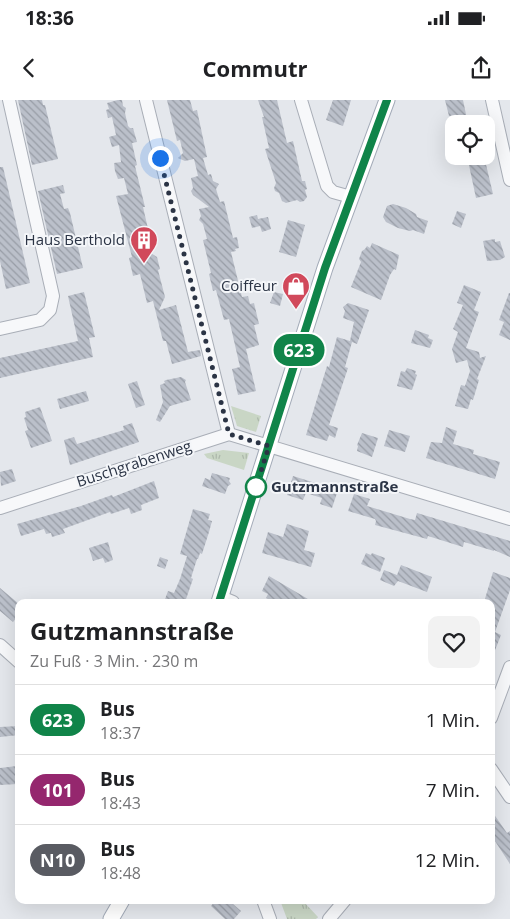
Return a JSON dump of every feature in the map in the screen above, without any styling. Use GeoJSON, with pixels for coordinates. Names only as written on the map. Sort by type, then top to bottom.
{"type":"FeatureCollection","features":[{"type":"Feature","properties":{"kind":"main road"},"geometry":{"type":"LineString","coordinates":[[226,599],[269,446],[325,268],[387,100]]}},
{"type":"Feature","properties":{"kind":"main road"},"geometry":{"type":"LineString","coordinates":[[112,919],[120,904]]}},
{"type":"Feature","properties":{"kind":"street"},"geometry":{"type":"LineString","coordinates":[[0,329],[40,320],[50,310],[53,296],[9,100]]}},
{"type":"Feature","properties":{"kind":"street"},"geometry":{"type":"LineString","coordinates":[[146,100],[229,434],[510,519]]}},
{"type":"Feature","properties":{"kind":"street"},"geometry":{"type":"LineString","coordinates":[[301,100],[327,186],[333,192],[351,197]]}},
{"type":"Feature","properties":{"kind":"street"},"geometry":{"type":"LineString","coordinates":[[492,100],[510,180]]}},
{"type":"Feature","properties":{"kind":"street","name":"Buschgrabenweg"},"geometry":{"type":"LineString","coordinates":[[0,508],[229,434]]}},
{"type":"Feature","properties":{"kind":"street"},"geometry":{"type":"LineString","coordinates":[[0,645],[15,658]]}},
{"type":"Feature","properties":{"kind":"street"},"geometry":{"type":"LineString","coordinates":[[495,707],[510,667]]}},
{"type":"Feature","properties":{"kind":"street"},"geometry":{"type":"LineString","coordinates":[[495,775],[510,797]]}},
{"type":"Feature","properties":{"kind":"street"},"geometry":{"type":"LineString","coordinates":[[264,904],[270,919]]}},
{"type":"Feature","properties":{"kind":"street"},"geometry":{"type":"LineString","coordinates":[[328,919],[342,904]]}},
{"type":"Feature","properties":{"kind":"green space"},"geometry":{"type":"Polygon","coordinates":[[[231,406],[261,416],[256,432],[237,426],[231,406]]]}},
{"type":"Feature","properties":{"kind":"green space"},"geometry":{"type":"Polygon","coordinates":[[[223,450],[249,453],[244,470],[207,458],[204,454],[223,450]]]}},
{"type":"Feature","properties":{"kind":"green space"},"geometry":{"type":"Polygon","coordinates":[[[281,904],[306,904],[318,917],[316,919],[287,919],[281,904]]]}},
{"type":"Feature","properties":{"kind":"building"},"geometry":{"type":"Polygon","coordinates":[[[18,100],[42,100],[43,105],[45,105],[58,159],[32,165],[18,100]]]}},
{"type":"Feature","properties":{"kind":"building"},"geometry":{"type":"Polygon","coordinates":[[[122,100],[123,106],[126,108],[125,113],[128,126],[133,128],[137,142],[132,143],[137,165],[135,166],[149,233],[141,247],[157,257],[160,269],[158,270],[165,297],[159,310],[176,305],[188,352],[200,350],[201,356],[172,364],[166,341],[163,341],[153,301],[147,303],[140,274],[133,276],[129,258],[132,257],[116,196],[128,194],[124,178],[118,179],[115,171],[114,163],[121,162],[119,145],[112,147],[109,137],[116,135],[112,117],[108,118],[106,110],[109,109],[107,103],[122,100]]]}},
{"type":"Feature","properties":{"kind":"building"},"geometry":{"type":"Polygon","coordinates":[[[167,100],[190,100],[193,111],[197,110],[207,157],[203,158],[208,175],[211,174],[213,181],[219,184],[216,189],[220,202],[224,201],[233,238],[237,237],[239,248],[231,252],[242,297],[248,296],[250,304],[254,303],[259,324],[254,325],[259,345],[246,349],[256,391],[238,395],[232,369],[240,367],[229,319],[224,320],[216,290],[213,291],[209,274],[211,273],[203,240],[207,239],[203,224],[199,220],[201,216],[199,209],[209,207],[193,195],[191,191],[193,188],[191,178],[198,176],[194,159],[185,161],[178,158],[183,153],[180,140],[177,141],[167,100]]]}},
{"type":"Feature","properties":{"kind":"building"},"geometry":{"type":"Polygon","coordinates":[[[258,100],[277,100],[287,143],[293,141],[302,181],[305,181],[307,197],[304,201],[300,202],[297,200],[286,203],[282,201],[279,193],[275,191],[276,183],[265,149],[269,148],[262,117],[264,117],[258,100]]]}},
{"type":"Feature","properties":{"kind":"building"},"geometry":{"type":"Polygon","coordinates":[[[333,100],[351,100],[343,126],[326,120],[333,100]]]}},
{"type":"Feature","properties":{"kind":"building"},"geometry":{"type":"Polygon","coordinates":[[[445,100],[463,100],[466,115],[449,115],[445,100]]]}},
{"type":"Feature","properties":{"kind":"building"},"geometry":{"type":"Polygon","coordinates":[[[469,165],[486,165],[493,194],[476,198],[469,165]]]}},
{"type":"Feature","properties":{"kind":"building"},"geometry":{"type":"Polygon","coordinates":[[[0,167],[3,167],[30,283],[6,289],[0,261],[0,167]]]}},
{"type":"Feature","properties":{"kind":"building"},"geometry":{"type":"Polygon","coordinates":[[[63,185],[65,193],[60,194],[64,209],[68,208],[70,213],[83,268],[57,274],[38,191],[63,185]]]}},
{"type":"Feature","properties":{"kind":"building"},"geometry":{"type":"Polygon","coordinates":[[[393,204],[406,208],[416,214],[417,217],[428,221],[424,234],[398,228],[386,222],[383,217],[387,206],[393,204]]]}},
{"type":"Feature","properties":{"kind":"building"},"geometry":{"type":"Polygon","coordinates":[[[457,211],[466,214],[461,228],[452,224],[457,211]]]}},
{"type":"Feature","properties":{"kind":"building"},"geometry":{"type":"Polygon","coordinates":[[[257,215],[258,219],[268,217],[271,229],[262,232],[260,226],[252,228],[249,217],[257,215]]]}},
{"type":"Feature","properties":{"kind":"building"},"geometry":{"type":"Polygon","coordinates":[[[288,220],[305,225],[296,257],[279,252],[288,220]]]}},
{"type":"Feature","properties":{"kind":"building"},"geometry":{"type":"Polygon","coordinates":[[[495,239],[495,242],[500,241],[505,257],[500,260],[487,261],[483,241],[495,239]]]}},
{"type":"Feature","properties":{"kind":"building"},"geometry":{"type":"Polygon","coordinates":[[[372,243],[399,255],[396,270],[394,269],[390,275],[381,300],[351,287],[361,262],[359,259],[362,251],[367,246],[370,248],[372,243]]]}},
{"type":"Feature","properties":{"kind":"building"},"geometry":{"type":"Polygon","coordinates":[[[464,285],[481,292],[474,310],[479,312],[466,348],[479,352],[480,358],[486,356],[477,379],[479,380],[473,400],[471,399],[468,409],[455,406],[461,385],[465,386],[470,371],[467,360],[456,363],[452,349],[458,332],[453,329],[463,305],[457,303],[464,285]]]}},
{"type":"Feature","properties":{"kind":"building"},"geometry":{"type":"Polygon","coordinates":[[[84,292],[95,337],[89,338],[93,357],[0,378],[0,358],[78,341],[68,296],[84,292]]]}},
{"type":"Feature","properties":{"kind":"building"},"geometry":{"type":"Polygon","coordinates":[[[274,292],[283,294],[280,306],[270,303],[274,292]]]}},
{"type":"Feature","properties":{"kind":"building"},"geometry":{"type":"Polygon","coordinates":[[[509,293],[510,340],[499,335],[504,322],[499,320],[509,293]]]}},
{"type":"Feature","properties":{"kind":"building"},"geometry":{"type":"Polygon","coordinates":[[[348,303],[369,310],[357,344],[352,342],[345,367],[348,368],[329,425],[338,428],[335,438],[329,435],[327,441],[306,435],[337,337],[350,341],[354,322],[343,318],[345,311],[343,307],[348,303]]]}},
{"type":"Feature","properties":{"kind":"building"},"geometry":{"type":"Polygon","coordinates":[[[415,330],[429,335],[428,338],[433,340],[430,348],[411,343],[415,330]]]}},
{"type":"Feature","properties":{"kind":"building"},"geometry":{"type":"Polygon","coordinates":[[[407,368],[416,371],[415,374],[417,375],[412,390],[397,386],[401,371],[405,372],[407,368]]]}},
{"type":"Feature","properties":{"kind":"building"},"geometry":{"type":"Polygon","coordinates":[[[181,377],[186,380],[191,400],[170,406],[160,422],[156,420],[163,402],[160,385],[165,383],[164,381],[166,380],[181,377]]]}},
{"type":"Feature","properties":{"kind":"building"},"geometry":{"type":"Polygon","coordinates":[[[137,381],[145,405],[136,408],[128,384],[137,381]]]}},
{"type":"Feature","properties":{"kind":"building"},"geometry":{"type":"Polygon","coordinates":[[[86,391],[89,401],[60,409],[57,399],[86,391]]]}},
{"type":"Feature","properties":{"kind":"building"},"geometry":{"type":"Polygon","coordinates":[[[40,407],[52,441],[31,448],[25,431],[28,430],[24,418],[26,417],[25,412],[40,407]]]}},
{"type":"Feature","properties":{"kind":"building"},"geometry":{"type":"Polygon","coordinates":[[[132,423],[139,442],[70,465],[64,440],[74,437],[77,444],[124,430],[123,426],[132,423]]]}},
{"type":"Feature","properties":{"kind":"building"},"geometry":{"type":"Polygon","coordinates":[[[446,427],[457,431],[453,444],[474,450],[473,454],[500,462],[495,479],[426,458],[431,442],[442,443],[446,427]]]}},
{"type":"Feature","properties":{"kind":"building"},"geometry":{"type":"Polygon","coordinates":[[[389,430],[410,436],[405,452],[384,446],[389,430]]]}},
{"type":"Feature","properties":{"kind":"building"},"geometry":{"type":"Polygon","coordinates":[[[362,433],[378,438],[372,457],[357,451],[357,445],[362,433]]]}},
{"type":"Feature","properties":{"kind":"building"},"geometry":{"type":"Polygon","coordinates":[[[12,469],[16,481],[1,486],[0,472],[12,469]]]}},
{"type":"Feature","properties":{"kind":"building"},"geometry":{"type":"Polygon","coordinates":[[[212,473],[230,478],[231,484],[228,486],[225,494],[202,486],[205,478],[210,480],[212,473]]]}},
{"type":"Feature","properties":{"kind":"building"},"geometry":{"type":"Polygon","coordinates":[[[293,476],[338,490],[332,508],[320,504],[322,498],[306,493],[303,500],[287,495],[293,476]]]}},
{"type":"Feature","properties":{"kind":"building"},"geometry":{"type":"Polygon","coordinates":[[[154,481],[159,498],[141,505],[142,510],[131,514],[129,508],[111,514],[110,512],[63,529],[65,533],[52,537],[51,533],[46,534],[44,529],[21,536],[17,524],[112,495],[113,497],[154,481]]]}},
{"type":"Feature","properties":{"kind":"building"},"geometry":{"type":"Polygon","coordinates":[[[354,494],[370,499],[367,506],[410,519],[415,520],[417,513],[510,541],[510,557],[494,550],[464,542],[463,547],[428,536],[427,539],[375,525],[375,519],[348,511],[354,494]]]}},
{"type":"Feature","properties":{"kind":"building"},"geometry":{"type":"Polygon","coordinates":[[[193,509],[210,514],[208,520],[212,521],[209,532],[202,554],[200,553],[197,559],[186,599],[165,599],[168,591],[174,593],[180,579],[187,556],[180,554],[193,509]]]}},
{"type":"Feature","properties":{"kind":"building"},"geometry":{"type":"Polygon","coordinates":[[[287,524],[309,531],[304,550],[315,553],[311,567],[262,553],[268,532],[283,537],[287,524]]]}},
{"type":"Feature","properties":{"kind":"building"},"geometry":{"type":"Polygon","coordinates":[[[108,542],[113,560],[105,563],[103,558],[93,561],[89,548],[108,542]]]}},
{"type":"Feature","properties":{"kind":"building"},"geometry":{"type":"Polygon","coordinates":[[[366,553],[371,555],[372,553],[385,558],[380,572],[361,564],[366,553]]]}},
{"type":"Feature","properties":{"kind":"building"},"geometry":{"type":"Polygon","coordinates":[[[160,557],[168,560],[165,569],[157,566],[160,557]]]}},
{"type":"Feature","properties":{"kind":"building"},"geometry":{"type":"Polygon","coordinates":[[[401,565],[432,577],[427,592],[398,581],[394,586],[380,580],[384,570],[397,575],[401,565]]]}},
{"type":"Feature","properties":{"kind":"building"},"geometry":{"type":"Polygon","coordinates":[[[493,572],[510,578],[510,590],[495,632],[495,599],[485,599],[493,572]]]}},
{"type":"Feature","properties":{"kind":"building"},"geometry":{"type":"Polygon","coordinates":[[[269,576],[308,599],[268,599],[266,598],[268,594],[262,591],[269,576]]]}},
{"type":"Feature","properties":{"kind":"building"},"geometry":{"type":"Polygon","coordinates":[[[0,588],[15,601],[15,620],[13,622],[0,611],[0,588]]]}},
{"type":"Feature","properties":{"kind":"building"},"geometry":{"type":"Polygon","coordinates":[[[495,632],[501,635],[495,650],[495,632]]]}},
{"type":"Feature","properties":{"kind":"building"},"geometry":{"type":"Polygon","coordinates":[[[15,726],[15,735],[0,737],[0,727],[15,726]]]}},
{"type":"Feature","properties":{"kind":"building"},"geometry":{"type":"Polygon","coordinates":[[[15,766],[15,784],[0,785],[0,768],[15,766]]]}},
{"type":"Feature","properties":{"kind":"building"},"geometry":{"type":"Polygon","coordinates":[[[495,816],[507,833],[510,831],[510,864],[495,841],[495,816]]]}},
{"type":"Feature","properties":{"kind":"building"},"geometry":{"type":"Polygon","coordinates":[[[213,904],[233,904],[241,911],[234,919],[225,919],[211,906],[213,904]]]}},
{"type":"Feature","properties":{"kind":"bus line","name":"623"},"geometry":{"type":"LineString","coordinates":[[220,599],[325,268],[387,100]]}},
{"type":"Feature","properties":{"kind":"place","name":"Haus Berthold"},"geometry":{"type":"Point","coordinates":[144,264]}},
{"type":"Feature","properties":{"kind":"place","name":"Coiffeur"},"geometry":{"type":"Point","coordinates":[296,310]}},
{"type":"Feature","properties":{"kind":"place","name":"Gutzmannstraße"},"geometry":{"type":"Point","coordinates":[256,487]}},
{"type":"Feature","properties":{"kind":"route"},"geometry":{"type":"LineString","coordinates":[[160,158],[229,434],[269,446],[256,487]]}}]}
